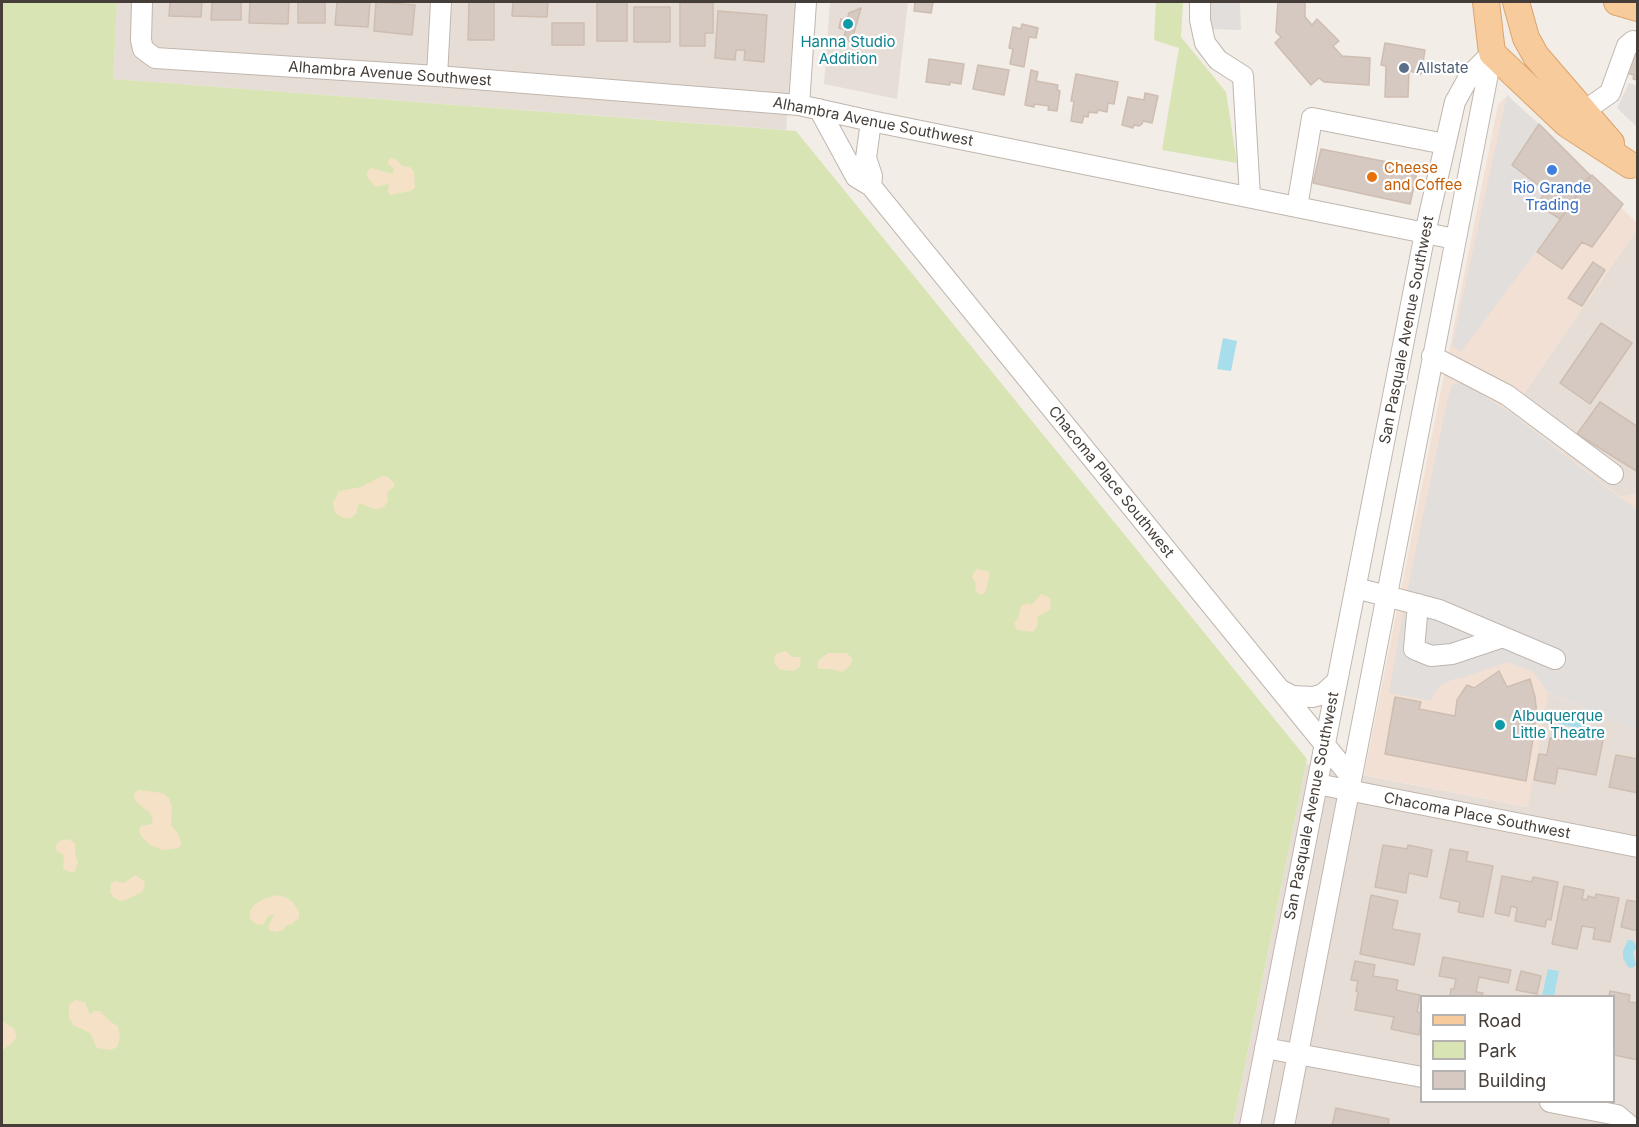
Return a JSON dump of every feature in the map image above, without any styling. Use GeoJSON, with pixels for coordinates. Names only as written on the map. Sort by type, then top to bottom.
{"type":"FeatureCollection","features":[{"type":"Feature","properties":{"kind":"main road"},"geometry":{"type":"LineString","coordinates":[[1486,2],[1492,53],[1567,124],[1634,169]]}},
{"type":"Feature","properties":{"kind":"main road"},"geometry":{"type":"LineString","coordinates":[[1516,2],[1526,38],[1536,56],[1634,169]]}},
{"type":"Feature","properties":{"kind":"main road"},"geometry":{"type":"LineString","coordinates":[[1617,2],[1638,8]]}},
{"type":"Feature","properties":{"kind":"street","name":"Alhambra Avenue Southwest"},"geometry":{"type":"LineString","coordinates":[[142,2],[140,33],[143,49],[148,54],[162,59],[437,76],[799,105],[1455,239]]}},
{"type":"Feature","properties":{"kind":"street"},"geometry":{"type":"LineString","coordinates":[[437,76],[441,2]]}},
{"type":"Feature","properties":{"kind":"street"},"geometry":{"type":"LineString","coordinates":[[799,105],[806,2]]}},
{"type":"Feature","properties":{"kind":"street"},"geometry":{"type":"LineString","coordinates":[[1200,2],[1200,20],[1206,43],[1218,60],[1243,76],[1250,197]]}},
{"type":"Feature","properties":{"kind":"street"},"geometry":{"type":"LineString","coordinates":[[1584,111],[1610,93],[1627,46],[1633,41],[1638,43]]}},
{"type":"Feature","properties":{"kind":"street","name":"San Pasquale Avenue Southwest"},"geometry":{"type":"LineString","coordinates":[[1250,1125],[1425,233],[1445,144],[1455,102],[1461,88],[1477,66],[1492,53]]}},
{"type":"Feature","properties":{"kind":"street","name":"San Pasquale Avenue Southwest"},"geometry":{"type":"LineString","coordinates":[[1284,1125],[1492,53]]}},
{"type":"Feature","properties":{"kind":"street","name":"Chacoma Place Southwest"},"geometry":{"type":"LineString","coordinates":[[819,109],[856,177],[871,186],[1325,744],[1350,784]]}},
{"type":"Feature","properties":{"kind":"street"},"geometry":{"type":"LineString","coordinates":[[1297,207],[1312,118],[1445,144]]}},
{"type":"Feature","properties":{"kind":"street","name":"Chacoma Place Southwest"},"geometry":{"type":"LineString","coordinates":[[871,121],[866,158],[872,176],[871,186]]}},
{"type":"Feature","properties":{"kind":"street"},"geometry":{"type":"LineString","coordinates":[[1432,356],[1507,396],[1613,474]]}},
{"type":"Feature","properties":{"kind":"street"},"geometry":{"type":"LineString","coordinates":[[1356,588],[1439,610],[1556,659]]}},
{"type":"Feature","properties":{"kind":"street"},"geometry":{"type":"LineString","coordinates":[[1418,604],[1414,649],[1431,656],[1452,654],[1503,637]]}},
{"type":"Feature","properties":{"kind":"street"},"geometry":{"type":"LineString","coordinates":[[1279,689],[1292,696],[1313,697],[1323,694],[1337,681]]}},
{"type":"Feature","properties":{"kind":"street","name":"Chacoma Place Southwest"},"geometry":{"type":"LineString","coordinates":[[1317,784],[1350,784],[1638,847]]}},
{"type":"Feature","properties":{"kind":"street"},"geometry":{"type":"LineString","coordinates":[[1265,1048],[1420,1077]]}},
{"type":"Feature","properties":{"kind":"street"},"geometry":{"type":"LineString","coordinates":[[1560,1103],[1617,1115],[1630,1125]]}},
{"type":"Feature","properties":{"kind":"shaded area"},"geometry":{"type":"Polygon","coordinates":[[[117,2],[796,2],[786,130],[113,79],[117,2]]]}},
{"type":"Feature","properties":{"kind":"shaded area"},"geometry":{"type":"Polygon","coordinates":[[[830,2],[908,2],[897,99],[824,84],[830,2]]]}},
{"type":"Feature","properties":{"kind":"shaded area"},"geometry":{"type":"Polygon","coordinates":[[[1211,2],[1240,2],[1241,30],[1210,29],[1211,2]]]}},
{"type":"Feature","properties":{"kind":"shaded area"},"geometry":{"type":"Polygon","coordinates":[[[1629,83],[1637,86],[1637,127],[1617,108],[1629,83]]]}},
{"type":"Feature","properties":{"kind":"shaded area"},"geometry":{"type":"Polygon","coordinates":[[[1507,95],[1539,124],[1512,165],[1546,191],[1537,204],[1560,219],[1461,352],[1452,346],[1507,95]]]}},
{"type":"Feature","properties":{"kind":"shaded area"},"geometry":{"type":"Polygon","coordinates":[[[1505,98],[1512,101],[1637,223],[1637,229],[1511,412],[1620,497],[1637,494],[1637,732],[1548,693],[1528,807],[1364,775],[1498,105],[1505,98]]]}},
{"type":"Feature","properties":{"kind":"shaded area"},"geometry":{"type":"Polygon","coordinates":[[[1637,229],[1637,494],[1620,497],[1511,412],[1637,229]]]}},
{"type":"Feature","properties":{"kind":"shaded area"},"geometry":{"type":"Polygon","coordinates":[[[1461,382],[1511,413],[1637,509],[1637,732],[1548,692],[1533,672],[1508,662],[1440,685],[1430,701],[1389,693],[1405,601],[1449,393],[1452,385],[1461,382]]]}},
{"type":"Feature","properties":{"kind":"shaded area"},"geometry":{"type":"Polygon","coordinates":[[[1548,692],[1637,732],[1637,1125],[1233,1126],[1306,764],[1527,807],[1548,692]]]}},
{"type":"Feature","properties":{"kind":"green space"},"geometry":{"type":"Polygon","coordinates":[[[2,2],[117,2],[113,79],[796,131],[1307,759],[1233,1125],[2,1125],[2,2]]]}},
{"type":"Feature","properties":{"kind":"green space"},"geometry":{"type":"Polygon","coordinates":[[[1156,2],[1183,2],[1181,37],[1226,92],[1237,163],[1162,150],[1179,48],[1154,40],[1156,2]]]}},
{"type":"Feature","properties":{"kind":"sand"},"geometry":{"type":"Polygon","coordinates":[[[391,158],[414,171],[415,188],[411,191],[390,195],[389,184],[376,187],[367,177],[367,172],[371,168],[393,174],[394,169],[388,164],[391,158]]]}},
{"type":"Feature","properties":{"kind":"sand"},"geometry":{"type":"Polygon","coordinates":[[[382,476],[388,477],[394,483],[394,487],[387,492],[388,501],[383,508],[374,509],[359,503],[356,514],[351,518],[344,518],[335,513],[333,502],[339,491],[361,487],[382,476]]]}},
{"type":"Feature","properties":{"kind":"sand"},"geometry":{"type":"Polygon","coordinates":[[[976,569],[988,571],[990,574],[986,591],[983,594],[975,590],[976,584],[972,577],[976,569]]]}},
{"type":"Feature","properties":{"kind":"sand"},"geometry":{"type":"Polygon","coordinates":[[[1041,594],[1051,600],[1050,610],[1038,616],[1037,627],[1033,632],[1017,630],[1014,623],[1021,606],[1027,603],[1031,605],[1041,594]]]}},
{"type":"Feature","properties":{"kind":"sand"},"geometry":{"type":"Polygon","coordinates":[[[786,651],[792,657],[799,657],[801,660],[800,666],[794,671],[781,670],[775,665],[776,654],[786,651]]]}},
{"type":"Feature","properties":{"kind":"sand"},"geometry":{"type":"Polygon","coordinates":[[[828,653],[847,653],[852,658],[852,663],[843,672],[819,669],[818,661],[828,653]]]}},
{"type":"Feature","properties":{"kind":"sand"},"geometry":{"type":"Polygon","coordinates":[[[138,790],[163,793],[169,798],[172,807],[171,825],[181,842],[178,848],[163,850],[150,845],[141,836],[139,830],[141,826],[151,824],[153,821],[150,813],[135,801],[134,794],[138,790]]]}},
{"type":"Feature","properties":{"kind":"sand"},"geometry":{"type":"Polygon","coordinates":[[[68,839],[75,843],[78,863],[72,873],[63,869],[64,855],[55,848],[59,841],[68,839]]]}},
{"type":"Feature","properties":{"kind":"sand"},"geometry":{"type":"Polygon","coordinates":[[[135,875],[144,881],[145,886],[142,892],[126,900],[120,901],[113,897],[110,892],[111,883],[116,881],[124,883],[135,875]]]}},
{"type":"Feature","properties":{"kind":"sand"},"geometry":{"type":"Polygon","coordinates":[[[277,895],[293,902],[299,912],[299,918],[283,930],[276,932],[269,930],[268,927],[274,914],[268,916],[264,924],[257,925],[250,919],[250,911],[263,899],[277,895]]]}},
{"type":"Feature","properties":{"kind":"sand"},"geometry":{"type":"Polygon","coordinates":[[[75,1000],[85,1002],[90,1015],[94,1011],[100,1011],[118,1026],[120,1038],[117,1047],[111,1050],[97,1048],[90,1033],[73,1025],[69,1018],[69,1005],[75,1000]]]}},
{"type":"Feature","properties":{"kind":"sand"},"geometry":{"type":"Polygon","coordinates":[[[2,1020],[14,1029],[17,1036],[2,1051],[2,1020]]]}},
{"type":"Feature","properties":{"kind":"water"},"geometry":{"type":"Polygon","coordinates":[[[1223,338],[1237,341],[1231,371],[1217,369],[1223,338]]]}},
{"type":"Feature","properties":{"kind":"water"},"geometry":{"type":"Polygon","coordinates":[[[1561,713],[1587,717],[1585,729],[1559,724],[1561,713]]]}},
{"type":"Feature","properties":{"kind":"water"},"geometry":{"type":"Polygon","coordinates":[[[1628,940],[1632,940],[1637,946],[1633,953],[1636,965],[1632,968],[1628,967],[1623,958],[1623,951],[1628,940]]]}},
{"type":"Feature","properties":{"kind":"water"},"geometry":{"type":"Polygon","coordinates":[[[1548,969],[1559,971],[1554,995],[1542,995],[1548,969]]]}},
{"type":"Feature","properties":{"kind":"building"},"geometry":{"type":"Polygon","coordinates":[[[170,2],[202,2],[201,17],[169,16],[170,2]]]}},
{"type":"Feature","properties":{"kind":"building"},"geometry":{"type":"Polygon","coordinates":[[[212,2],[241,2],[241,20],[211,20],[212,2]]]}},
{"type":"Feature","properties":{"kind":"building"},"geometry":{"type":"Polygon","coordinates":[[[250,2],[289,2],[288,24],[249,23],[250,2]]]}},
{"type":"Feature","properties":{"kind":"building"},"geometry":{"type":"Polygon","coordinates":[[[298,2],[325,2],[325,23],[298,23],[298,2]]]}},
{"type":"Feature","properties":{"kind":"building"},"geometry":{"type":"Polygon","coordinates":[[[337,2],[370,2],[368,27],[335,25],[337,2]]]}},
{"type":"Feature","properties":{"kind":"building"},"geometry":{"type":"Polygon","coordinates":[[[376,2],[415,5],[412,35],[374,31],[376,2]]]}},
{"type":"Feature","properties":{"kind":"building"},"geometry":{"type":"Polygon","coordinates":[[[469,2],[494,2],[494,40],[468,40],[469,2]]]}},
{"type":"Feature","properties":{"kind":"building"},"geometry":{"type":"Polygon","coordinates":[[[513,2],[548,2],[547,17],[512,16],[513,2]]]}},
{"type":"Feature","properties":{"kind":"building"},"geometry":{"type":"Polygon","coordinates":[[[597,2],[627,2],[627,41],[597,41],[597,2]]]}},
{"type":"Feature","properties":{"kind":"building"},"geometry":{"type":"Polygon","coordinates":[[[915,2],[933,2],[931,13],[914,11],[915,2]]]}},
{"type":"Feature","properties":{"kind":"building"},"geometry":{"type":"Polygon","coordinates":[[[1278,2],[1305,2],[1305,17],[1312,25],[1317,19],[1339,41],[1333,46],[1342,56],[1370,58],[1369,85],[1324,82],[1319,78],[1311,85],[1275,43],[1281,37],[1276,32],[1278,2]]]}},
{"type":"Feature","properties":{"kind":"building"},"geometry":{"type":"Polygon","coordinates":[[[680,3],[713,3],[713,33],[705,33],[705,46],[680,46],[680,3]]]}},
{"type":"Feature","properties":{"kind":"building"},"geometry":{"type":"Polygon","coordinates":[[[634,7],[670,7],[670,42],[634,42],[634,7]]]}},
{"type":"Feature","properties":{"kind":"building","name":"Hanna Studio Addition"},"geometry":{"type":"Polygon","coordinates":[[[861,8],[851,43],[844,36],[846,30],[839,28],[841,19],[847,20],[849,13],[861,8]]]}},
{"type":"Feature","properties":{"kind":"building"},"geometry":{"type":"Polygon","coordinates":[[[718,11],[767,15],[764,62],[744,60],[745,50],[736,50],[735,60],[715,58],[718,11]]]}},
{"type":"Feature","properties":{"kind":"building"},"geometry":{"type":"Polygon","coordinates":[[[552,23],[584,23],[584,45],[552,45],[552,23]]]}},
{"type":"Feature","properties":{"kind":"building"},"geometry":{"type":"Polygon","coordinates":[[[1022,24],[1038,28],[1036,38],[1029,37],[1024,67],[1010,64],[1013,49],[1009,48],[1013,27],[1021,29],[1022,24]]]}},
{"type":"Feature","properties":{"kind":"building","name":"Allstate"},"geometry":{"type":"Polygon","coordinates":[[[1385,43],[1425,50],[1421,74],[1409,71],[1408,97],[1385,97],[1386,66],[1381,65],[1385,43]]]}},
{"type":"Feature","properties":{"kind":"building"},"geometry":{"type":"Polygon","coordinates":[[[1634,52],[1638,53],[1638,80],[1633,79],[1634,75],[1627,73],[1634,52]]]}},
{"type":"Feature","properties":{"kind":"building"},"geometry":{"type":"Polygon","coordinates":[[[929,59],[964,64],[961,84],[926,82],[929,59]]]}},
{"type":"Feature","properties":{"kind":"building"},"geometry":{"type":"Polygon","coordinates":[[[978,65],[1009,70],[1004,95],[973,89],[978,65]]]}},
{"type":"Feature","properties":{"kind":"building"},"geometry":{"type":"Polygon","coordinates":[[[1031,70],[1038,72],[1036,81],[1058,85],[1057,89],[1060,91],[1057,111],[1048,110],[1049,106],[1025,105],[1031,70]]]}},
{"type":"Feature","properties":{"kind":"building"},"geometry":{"type":"Polygon","coordinates":[[[1076,74],[1118,82],[1114,104],[1108,103],[1107,112],[1098,110],[1097,113],[1089,112],[1088,117],[1084,116],[1082,123],[1071,121],[1074,101],[1071,101],[1076,74]]]}},
{"type":"Feature","properties":{"kind":"building"},"geometry":{"type":"Polygon","coordinates":[[[1145,93],[1158,96],[1152,123],[1143,121],[1139,126],[1134,125],[1133,128],[1122,125],[1128,97],[1144,100],[1145,93]]]}},
{"type":"Feature","properties":{"kind":"building","name":"Rio Grande Trading"},"geometry":{"type":"Polygon","coordinates":[[[1539,124],[1590,175],[1560,219],[1537,204],[1546,191],[1512,165],[1539,124]]]}},
{"type":"Feature","properties":{"kind":"building"},"geometry":{"type":"Polygon","coordinates":[[[1321,149],[1418,168],[1410,204],[1313,183],[1321,149]]]}},
{"type":"Feature","properties":{"kind":"building"},"geometry":{"type":"Polygon","coordinates":[[[1592,175],[1623,204],[1592,247],[1582,242],[1562,269],[1537,252],[1592,175]]]}},
{"type":"Feature","properties":{"kind":"building"},"geometry":{"type":"Polygon","coordinates":[[[1593,262],[1605,270],[1582,306],[1568,298],[1593,262]]]}},
{"type":"Feature","properties":{"kind":"building"},"geometry":{"type":"Polygon","coordinates":[[[1601,323],[1632,343],[1590,404],[1560,383],[1601,323]]]}},
{"type":"Feature","properties":{"kind":"building"},"geometry":{"type":"Polygon","coordinates":[[[1600,402],[1638,427],[1638,472],[1577,434],[1600,402]]]}},
{"type":"Feature","properties":{"kind":"building"},"geometry":{"type":"Polygon","coordinates":[[[1499,671],[1507,687],[1530,679],[1535,697],[1537,715],[1526,781],[1385,754],[1395,697],[1421,702],[1419,709],[1455,716],[1457,700],[1467,685],[1474,688],[1499,671]]]}},
{"type":"Feature","properties":{"kind":"building"},"geometry":{"type":"Polygon","coordinates":[[[1584,731],[1604,735],[1596,775],[1558,768],[1555,784],[1534,780],[1539,754],[1547,755],[1550,738],[1568,741],[1569,733],[1583,735],[1584,731]]]}},
{"type":"Feature","properties":{"kind":"building"},"geometry":{"type":"Polygon","coordinates":[[[1616,755],[1638,759],[1638,793],[1609,787],[1616,755]]]}},
{"type":"Feature","properties":{"kind":"building"},"geometry":{"type":"Polygon","coordinates":[[[1383,845],[1407,849],[1408,845],[1432,850],[1427,877],[1409,873],[1406,893],[1375,887],[1383,845]]]}},
{"type":"Feature","properties":{"kind":"building"},"geometry":{"type":"Polygon","coordinates":[[[1450,849],[1468,852],[1466,861],[1493,866],[1483,917],[1458,912],[1460,902],[1440,898],[1450,849]]]}},
{"type":"Feature","properties":{"kind":"building"},"geometry":{"type":"Polygon","coordinates":[[[1502,876],[1532,882],[1533,877],[1558,882],[1551,920],[1547,919],[1545,927],[1515,921],[1517,908],[1511,906],[1509,916],[1495,913],[1502,876]]]}},
{"type":"Feature","properties":{"kind":"building"},"geometry":{"type":"Polygon","coordinates":[[[1564,886],[1584,890],[1582,899],[1587,900],[1588,896],[1595,898],[1596,894],[1619,898],[1610,942],[1593,939],[1595,928],[1582,926],[1577,949],[1552,944],[1564,886]]]}},
{"type":"Feature","properties":{"kind":"building"},"geometry":{"type":"Polygon","coordinates":[[[1371,895],[1398,901],[1392,929],[1420,934],[1414,965],[1360,954],[1371,895]]]}},
{"type":"Feature","properties":{"kind":"building"},"geometry":{"type":"Polygon","coordinates":[[[1627,900],[1638,902],[1638,931],[1621,927],[1627,900]]]}},
{"type":"Feature","properties":{"kind":"building"},"geometry":{"type":"Polygon","coordinates":[[[1443,957],[1511,970],[1508,983],[1479,977],[1476,992],[1483,993],[1482,995],[1450,995],[1456,979],[1439,976],[1443,957]]]}},
{"type":"Feature","properties":{"kind":"building"},"geometry":{"type":"Polygon","coordinates":[[[1355,961],[1375,965],[1373,976],[1398,980],[1396,990],[1420,995],[1417,1012],[1420,1013],[1419,1035],[1391,1029],[1394,1017],[1355,1010],[1358,981],[1351,980],[1355,961]]]}},
{"type":"Feature","properties":{"kind":"building"},"geometry":{"type":"Polygon","coordinates":[[[1521,971],[1541,976],[1537,994],[1516,990],[1521,971]]]}},
{"type":"Feature","properties":{"kind":"building"},"geometry":{"type":"Polygon","coordinates":[[[1610,991],[1630,995],[1629,1002],[1638,1003],[1638,1060],[1615,1055],[1615,995],[1609,995],[1610,991]]]}},
{"type":"Feature","properties":{"kind":"building"},"geometry":{"type":"Polygon","coordinates":[[[1336,1108],[1389,1119],[1388,1126],[1332,1126],[1336,1108]]]}},
{"type":"Feature","properties":{"kind":"place","name":"Hanna Studio Addition"},"geometry":{"type":"Point","coordinates":[848,24]}},
{"type":"Feature","properties":{"kind":"place","name":"Allstate"},"geometry":{"type":"Point","coordinates":[1404,68]}},
{"type":"Feature","properties":{"kind":"place","name":"Rio Grande Trading"},"geometry":{"type":"Point","coordinates":[1552,170]}},
{"type":"Feature","properties":{"kind":"place","name":"Cheese and Coffee"},"geometry":{"type":"Point","coordinates":[1372,177]}},
{"type":"Feature","properties":{"kind":"place","name":"Albuquerque Little Theatre"},"geometry":{"type":"Point","coordinates":[1500,725]}}]}
